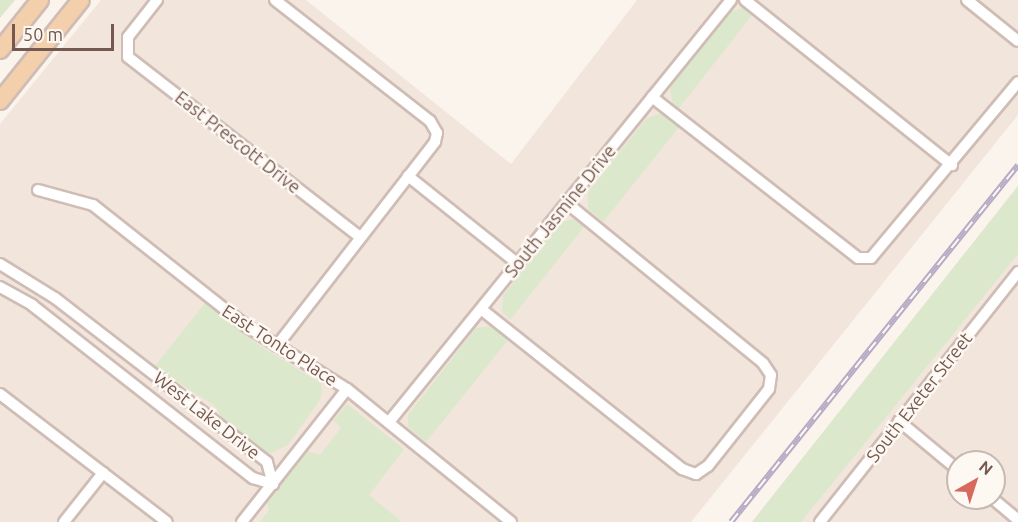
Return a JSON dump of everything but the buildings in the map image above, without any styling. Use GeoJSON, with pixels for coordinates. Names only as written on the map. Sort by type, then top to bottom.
{"type":"FeatureCollection","features":[{"type":"Feature","properties":{"kind":"main road"},"geometry":{"type":"LineString","coordinates":[[0,50],[40,0]]}},
{"type":"Feature","properties":{"kind":"main road"},"geometry":{"type":"LineString","coordinates":[[0,101],[81,0]]}},
{"type":"Feature","properties":{"kind":"street","name":"East Prescott Drive"},"geometry":{"type":"LineString","coordinates":[[157,0],[127,41],[128,57],[360,237]]}},
{"type":"Feature","properties":{"kind":"street"},"geometry":{"type":"LineString","coordinates":[[275,0],[430,121],[437,133],[408,176],[276,346]]}},
{"type":"Feature","properties":{"kind":"street","name":"South Jasmine Drive"},"geometry":{"type":"LineString","coordinates":[[389,422],[731,0]]}},
{"type":"Feature","properties":{"kind":"street"},"geometry":{"type":"LineString","coordinates":[[746,0],[952,165]]}},
{"type":"Feature","properties":{"kind":"street"},"geometry":{"type":"LineString","coordinates":[[967,0],[1018,41]]}},
{"type":"Feature","properties":{"kind":"street"},"geometry":{"type":"LineString","coordinates":[[652,97],[858,258],[871,258],[952,165],[1018,82]]}},
{"type":"Feature","properties":{"kind":"street"},"geometry":{"type":"LineString","coordinates":[[408,176],[517,263]]}},
{"type":"Feature","properties":{"kind":"street","name":"East Tonto Place"},"geometry":{"type":"LineString","coordinates":[[38,190],[93,205],[276,346],[348,389],[511,522]]}},
{"type":"Feature","properties":{"kind":"street"},"geometry":{"type":"LineString","coordinates":[[482,309],[682,469],[696,474],[708,466],[769,389],[771,375],[763,363],[567,203]]}},
{"type":"Feature","properties":{"kind":"street","name":"West Lake Drive"},"geometry":{"type":"LineString","coordinates":[[0,264],[55,297],[267,462],[273,484]]}},
{"type":"Feature","properties":{"kind":"street","name":"South Exeter Street"},"geometry":{"type":"LineString","coordinates":[[820,522],[1018,272]]}},
{"type":"Feature","properties":{"kind":"street","name":"West Lake Drive"},"geometry":{"type":"LineString","coordinates":[[0,286],[254,478],[273,484]]}},
{"type":"Feature","properties":{"kind":"street"},"geometry":{"type":"LineString","coordinates":[[242,522],[348,389]]}},
{"type":"Feature","properties":{"kind":"street"},"geometry":{"type":"LineString","coordinates":[[0,394],[167,522]]}},
{"type":"Feature","properties":{"kind":"street"},"geometry":{"type":"LineString","coordinates":[[196,433],[209,416]]}},
{"type":"Feature","properties":{"kind":"street"},"geometry":{"type":"LineString","coordinates":[[899,421],[946,460]]}},
{"type":"Feature","properties":{"kind":"street"},"geometry":{"type":"LineString","coordinates":[[64,522],[103,473]]}},
{"type":"Feature","properties":{"kind":"street"},"geometry":{"type":"LineString","coordinates":[[1006,510],[1018,520]]}},
{"type":"Feature","properties":{"kind":"shaded area"},"geometry":{"type":"Polygon","coordinates":[[[101,0],[306,0],[511,164],[637,0],[1018,0],[1018,115],[691,522],[0,522],[0,124],[101,0]]]}},
{"type":"Feature","properties":{"kind":"shaded area"},"geometry":{"type":"Polygon","coordinates":[[[1018,186],[1018,522],[752,522],[1018,186]]]}},
{"type":"Feature","properties":{"kind":"green space"},"geometry":{"type":"Polygon","coordinates":[[[0,0],[15,0],[0,18],[0,0]]]}},
{"type":"Feature","properties":{"kind":"green space"},"geometry":{"type":"Polygon","coordinates":[[[742,8],[753,14],[679,108],[672,102],[670,87],[728,13],[742,8]]]}},
{"type":"Feature","properties":{"kind":"green space"},"geometry":{"type":"Polygon","coordinates":[[[661,113],[679,127],[603,222],[588,209],[588,192],[646,119],[661,113]]]}},
{"type":"Feature","properties":{"kind":"green space"},"geometry":{"type":"Polygon","coordinates":[[[1018,186],[1018,254],[801,522],[752,522],[1018,186]]]}},
{"type":"Feature","properties":{"kind":"green space"},"geometry":{"type":"Polygon","coordinates":[[[574,219],[584,227],[510,320],[502,311],[503,296],[561,222],[574,219]]]}},
{"type":"Feature","properties":{"kind":"green space"},"geometry":{"type":"Polygon","coordinates":[[[206,302],[260,346],[322,384],[321,398],[288,445],[268,454],[223,420],[215,406],[154,367],[206,302]]]}},
{"type":"Feature","properties":{"kind":"green space"},"geometry":{"type":"Polygon","coordinates":[[[490,326],[508,340],[426,442],[408,427],[408,415],[476,328],[490,326]]]}},
{"type":"Feature","properties":{"kind":"green space"},"geometry":{"type":"Polygon","coordinates":[[[347,404],[404,449],[369,495],[402,522],[260,522],[269,510],[267,502],[307,451],[320,455],[341,428],[334,420],[347,404]]]}},
{"type":"Feature","properties":{"kind":"railway"},"geometry":{"type":"LineString","coordinates":[[731,522],[1018,165]]}}]}
